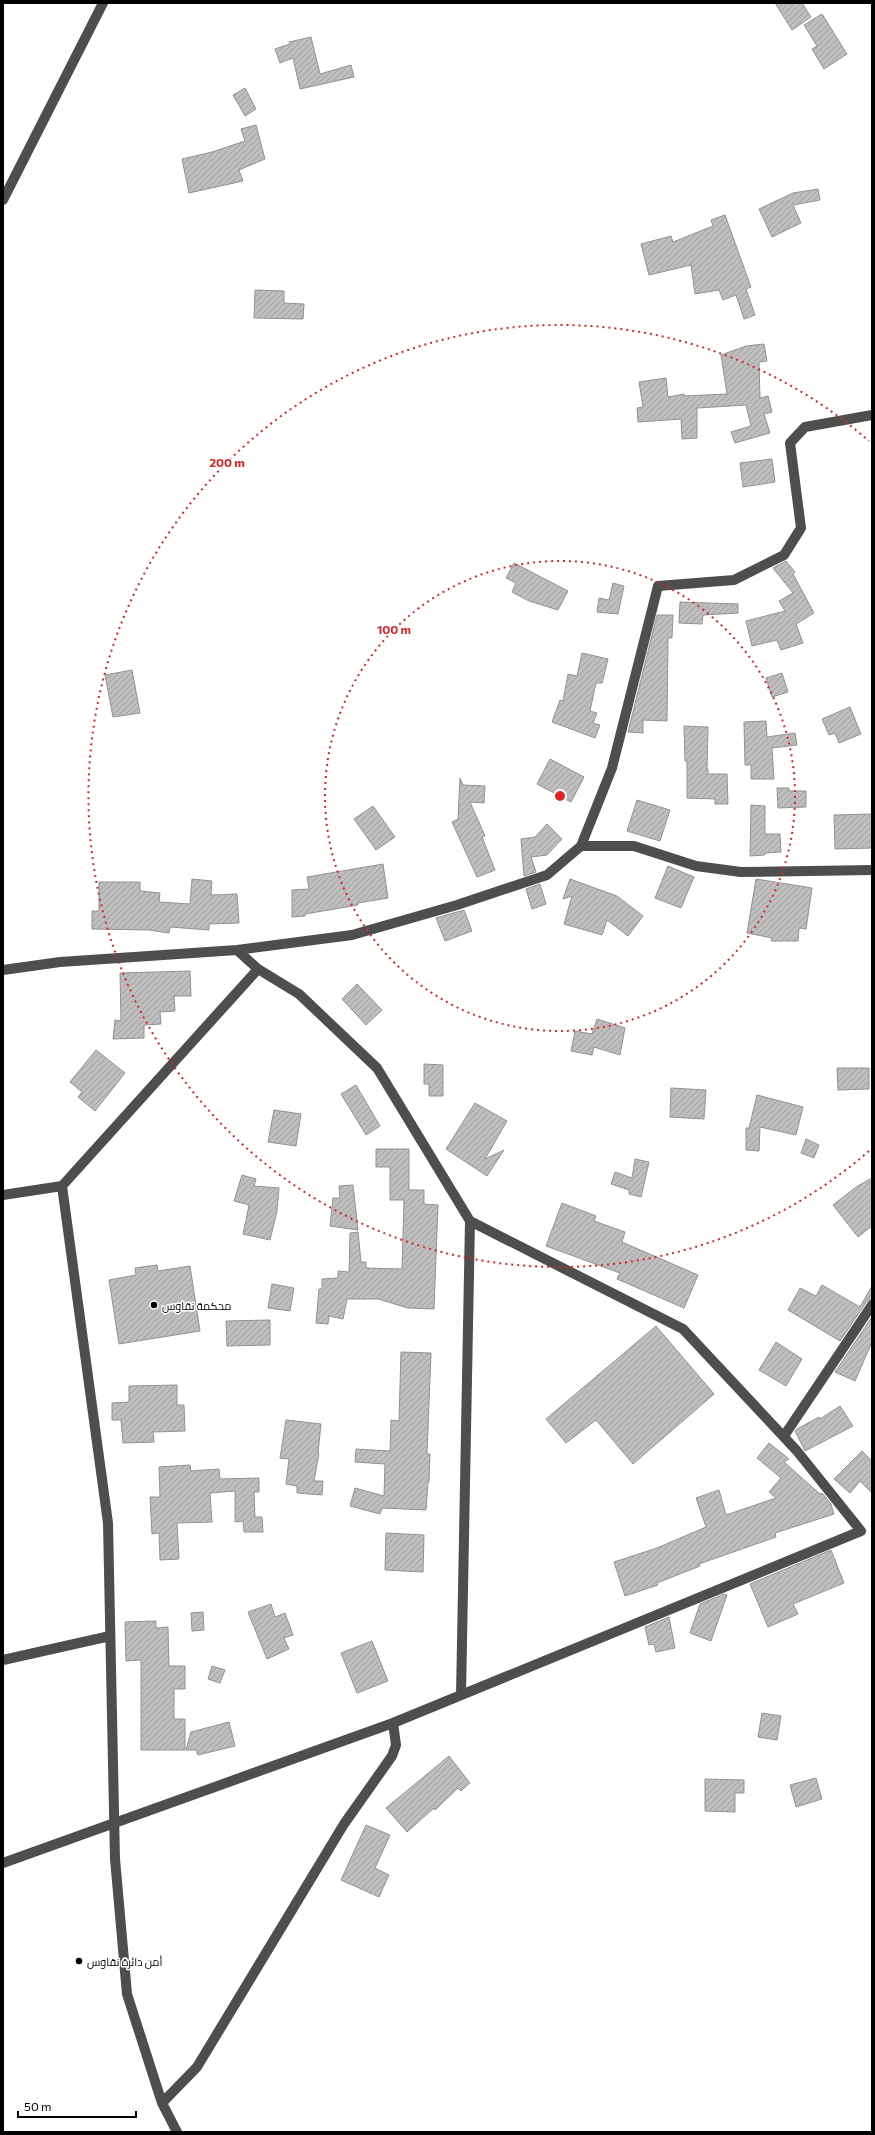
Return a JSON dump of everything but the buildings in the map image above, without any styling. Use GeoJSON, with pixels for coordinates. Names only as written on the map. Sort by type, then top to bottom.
{"type":"FeatureCollection","features":[{"type":"Feature","properties":{"kind":"street"},"geometry":{"type":"LineString","coordinates":[[3,200],[103,3]]}},
{"type":"Feature","properties":{"kind":"street"},"geometry":{"type":"LineString","coordinates":[[3,970],[60,962],[237,950],[352,935],[457,905],[547,875],[581,846],[612,768],[658,586],[734,580],[784,555],[801,528],[790,443],[805,427],[872,415]]}},
{"type":"Feature","properties":{"kind":"street"},"geometry":{"type":"LineString","coordinates":[[581,846],[634,846],[696,866],[741,872],[872,870]]}},
{"type":"Feature","properties":{"kind":"street"},"geometry":{"type":"LineString","coordinates":[[3,1863],[393,1723],[861,1531],[784,1436],[683,1329],[470,1221],[377,1068],[299,994],[258,970],[237,950]]}},
{"type":"Feature","properties":{"kind":"street"},"geometry":{"type":"LineString","coordinates":[[3,1195],[62,1186],[258,970]]}},
{"type":"Feature","properties":{"kind":"street"},"geometry":{"type":"LineString","coordinates":[[62,1186],[108,1523],[115,1859],[127,1994],[162,2103],[177,2132]]}},
{"type":"Feature","properties":{"kind":"street"},"geometry":{"type":"LineString","coordinates":[[461,1695],[470,1221]]}},
{"type":"Feature","properties":{"kind":"street"},"geometry":{"type":"LineString","coordinates":[[784,1436],[872,1305]]}},
{"type":"Feature","properties":{"kind":"street"},"geometry":{"type":"LineString","coordinates":[[3,1660],[110,1636]]}},
{"type":"Feature","properties":{"kind":"street"},"geometry":{"type":"LineString","coordinates":[[162,2103],[197,2067],[344,1824],[392,1756],[396,1745],[393,1723]]}},
{"type":"Feature","properties":{"kind":"place","name":"محكمة نقاوس"},"geometry":{"type":"Point","coordinates":[154,1305]}},
{"type":"Feature","properties":{"kind":"place","name":"أمن دائرة نقاوس"},"geometry":{"type":"Point","coordinates":[79,1961]}}]}
